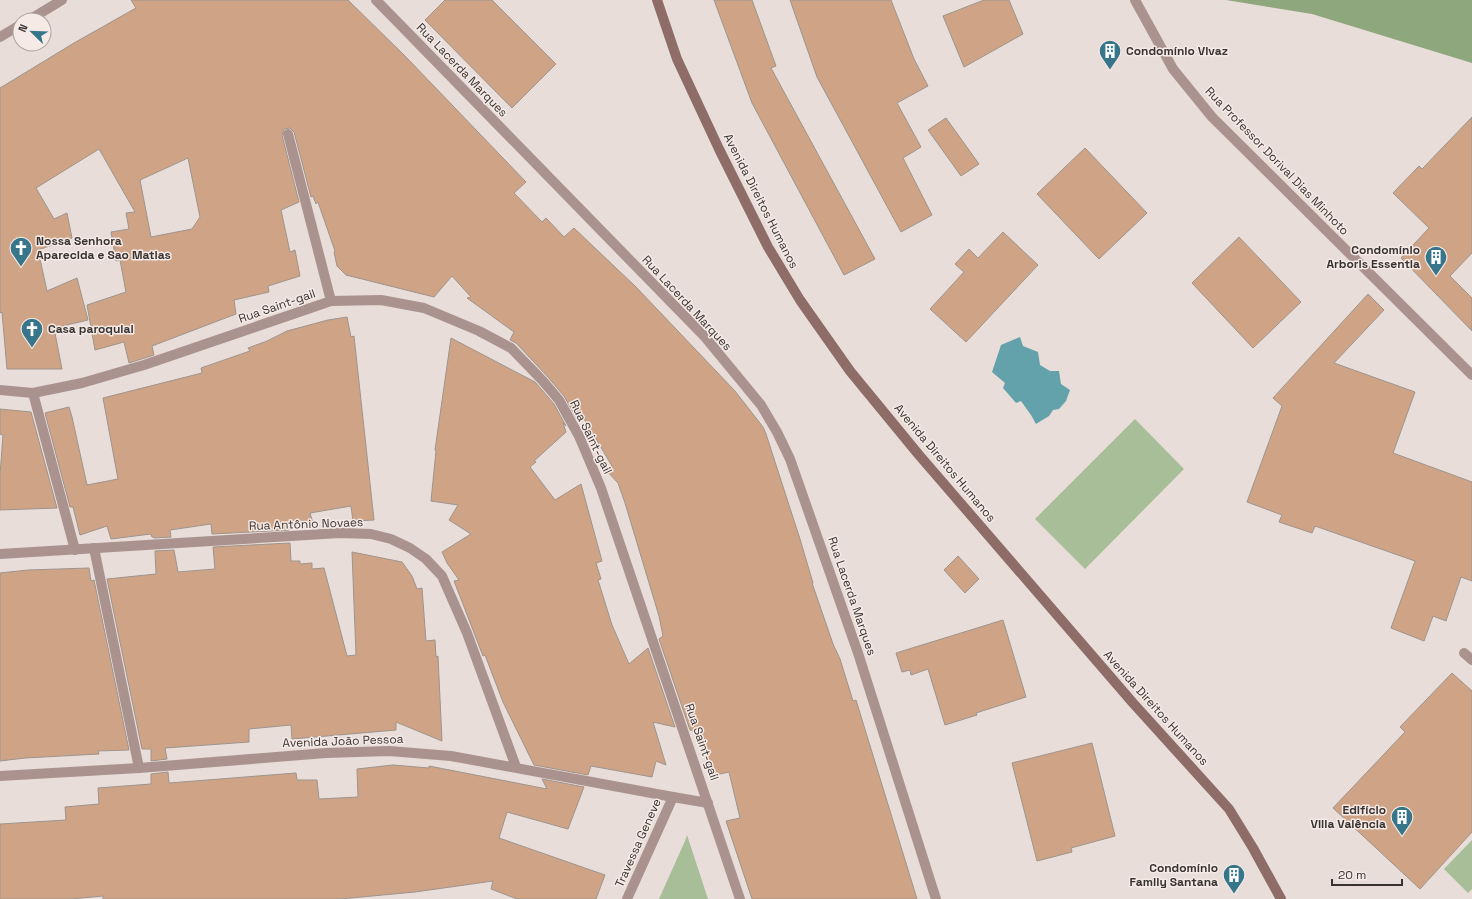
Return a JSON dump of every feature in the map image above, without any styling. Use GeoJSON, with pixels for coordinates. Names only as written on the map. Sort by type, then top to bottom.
{"type":"FeatureCollection","features":[{"type":"Feature","properties":{"kind":"main road","name":"Avenida Direitos Humanos"},"geometry":{"type":"LineString","coordinates":[[657,0],[677,59],[719,149],[768,247],[800,300],[850,371],[919,455],[1133,703],[1229,809],[1253,848],[1281,899]]}},
{"type":"Feature","properties":{"kind":"street"},"geometry":{"type":"LineString","coordinates":[[41,12],[61,0]]}},
{"type":"Feature","properties":{"kind":"street","name":"Rua Lacerda Marques"},"geometry":{"type":"LineString","coordinates":[[376,0],[705,337],[761,405],[777,432],[790,459],[858,652],[936,899]]}},
{"type":"Feature","properties":{"kind":"street","name":"Rua Professor Dorival Dias Minhoto"},"geometry":{"type":"LineString","coordinates":[[1135,0],[1173,69],[1212,117],[1472,375]]}},
{"type":"Feature","properties":{"kind":"street"},"geometry":{"type":"LineString","coordinates":[[0,37],[12,30]]}},
{"type":"Feature","properties":{"kind":"street"},"geometry":{"type":"LineString","coordinates":[[288,134],[331,301]]}},
{"type":"Feature","properties":{"kind":"street","name":"Rua Saint-gail"},"geometry":{"type":"LineString","coordinates":[[0,390],[33,393],[82,383],[144,365],[331,301],[381,300],[424,308],[479,331],[511,348],[559,400],[579,436],[602,488],[740,899]]}},
{"type":"Feature","properties":{"kind":"street"},"geometry":{"type":"LineString","coordinates":[[33,393],[75,550]]}},
{"type":"Feature","properties":{"kind":"street","name":"Rua Antônio Novaes"},"geometry":{"type":"LineString","coordinates":[[0,554],[340,533],[371,534],[391,539],[410,548],[426,559],[442,576],[468,633],[516,767]]}},
{"type":"Feature","properties":{"kind":"street"},"geometry":{"type":"LineString","coordinates":[[94,548],[139,768]]}},
{"type":"Feature","properties":{"kind":"street"},"geometry":{"type":"LineString","coordinates":[[1464,653],[1472,660]]}},
{"type":"Feature","properties":{"kind":"street","name":"Avenida João Pessoa"},"geometry":{"type":"LineString","coordinates":[[0,776],[139,768],[326,753],[389,751],[451,756],[673,797],[708,802]]}},
{"type":"Feature","properties":{"kind":"street","name":"Travessa Geneve"},"geometry":{"type":"LineString","coordinates":[[627,899],[673,797]]}},
{"type":"Feature","properties":{"kind":"green space"},"geometry":{"type":"Polygon","coordinates":[[[1226,0],[1472,0],[1472,63],[1312,14],[1226,0]]]}},
{"type":"Feature","properties":{"kind":"green space"},"geometry":{"type":"Polygon","coordinates":[[[1135,419],[1184,469],[1085,569],[1035,519],[1135,419]]]}},
{"type":"Feature","properties":{"kind":"green space"},"geometry":{"type":"Polygon","coordinates":[[[687,835],[708,899],[659,899],[685,841],[687,835]]]}},
{"type":"Feature","properties":{"kind":"green space"},"geometry":{"type":"Polygon","coordinates":[[[1472,840],[1472,889],[1468,893],[1444,869],[1472,840]]]}},
{"type":"Feature","properties":{"kind":"water"},"geometry":{"type":"Polygon","coordinates":[[[1020,337],[1023,346],[1038,352],[1040,365],[1050,371],[1059,371],[1061,384],[1070,390],[1066,401],[1059,409],[1053,410],[1049,416],[1036,424],[1021,401],[1016,403],[1003,388],[1005,383],[992,372],[1001,345],[1020,337]]]}},
{"type":"Feature","properties":{"kind":"building"},"geometry":{"type":"Polygon","coordinates":[[[131,0],[348,0],[406,57],[526,182],[514,193],[542,222],[546,218],[564,237],[574,228],[636,287],[735,391],[763,427],[766,434],[800,539],[812,583],[833,644],[840,659],[853,701],[856,700],[917,899],[752,899],[726,821],[740,818],[729,772],[711,776],[697,732],[690,730],[659,639],[663,636],[659,616],[625,503],[618,483],[606,470],[612,466],[583,417],[578,421],[564,396],[516,343],[510,340],[514,332],[467,298],[471,297],[452,276],[434,297],[346,275],[337,266],[335,251],[318,202],[316,204],[313,196],[311,197],[294,132],[290,128],[284,129],[282,135],[299,202],[281,210],[290,252],[295,250],[300,276],[268,286],[269,292],[234,300],[236,314],[152,346],[154,355],[129,363],[124,342],[95,350],[87,305],[126,292],[120,260],[116,261],[111,232],[129,229],[126,213],[135,212],[99,149],[36,188],[54,219],[67,213],[72,238],[38,250],[47,291],[77,278],[88,320],[54,328],[62,369],[7,369],[2,312],[0,313],[0,88],[74,43],[136,8],[131,0]],[[188,158],[140,180],[151,237],[192,229],[200,217],[188,158]]]}},
{"type":"Feature","properties":{"kind":"building"},"geometry":{"type":"Polygon","coordinates":[[[445,0],[492,0],[556,64],[512,108],[425,20],[445,0]]]}},
{"type":"Feature","properties":{"kind":"building"},"geometry":{"type":"Polygon","coordinates":[[[714,0],[752,0],[776,66],[771,68],[875,259],[844,275],[752,103],[714,0]]]}},
{"type":"Feature","properties":{"kind":"building"},"geometry":{"type":"Polygon","coordinates":[[[790,0],[891,0],[914,59],[928,86],[897,103],[921,147],[903,158],[932,215],[901,232],[817,77],[790,0]]]}},
{"type":"Feature","properties":{"kind":"building"},"geometry":{"type":"Polygon","coordinates":[[[984,0],[1009,0],[1023,34],[964,67],[943,16],[984,0]]]}},
{"type":"Feature","properties":{"kind":"building"},"geometry":{"type":"Polygon","coordinates":[[[1472,117],[1472,253],[1450,276],[1472,298],[1472,331],[1401,258],[1429,228],[1393,193],[1419,166],[1422,169],[1472,117]]]}},
{"type":"Feature","properties":{"kind":"building"},"geometry":{"type":"Polygon","coordinates":[[[946,118],[979,164],[961,176],[928,130],[946,118]]]}},
{"type":"Feature","properties":{"kind":"building"},"geometry":{"type":"Polygon","coordinates":[[[1085,148],[1147,213],[1099,259],[1037,194],[1085,148]]]}},
{"type":"Feature","properties":{"kind":"building"},"geometry":{"type":"Polygon","coordinates":[[[1003,232],[1038,265],[966,342],[930,309],[964,272],[955,264],[969,249],[978,258],[1003,232]]]}},
{"type":"Feature","properties":{"kind":"building"},"geometry":{"type":"Polygon","coordinates":[[[1239,237],[1301,302],[1253,348],[1192,283],[1239,237]]]}},
{"type":"Feature","properties":{"kind":"building"},"geometry":{"type":"Polygon","coordinates":[[[1368,294],[1384,310],[1334,363],[1415,392],[1393,453],[1472,482],[1472,581],[1461,577],[1446,621],[1433,616],[1424,641],[1391,628],[1415,561],[1315,526],[1312,533],[1279,522],[1282,515],[1247,502],[1282,406],[1273,398],[1368,294]]]}},
{"type":"Feature","properties":{"kind":"building"},"geometry":{"type":"Polygon","coordinates":[[[347,317],[351,337],[354,336],[374,520],[353,521],[351,506],[310,513],[313,523],[295,524],[295,526],[289,526],[289,530],[212,534],[211,524],[170,530],[171,537],[154,538],[151,534],[111,539],[107,526],[80,535],[73,507],[70,507],[45,413],[69,407],[87,485],[118,479],[103,398],[202,373],[201,368],[250,351],[248,348],[287,331],[328,320],[347,317]]]}},
{"type":"Feature","properties":{"kind":"building"},"geometry":{"type":"Polygon","coordinates":[[[451,338],[535,382],[554,404],[566,426],[563,423],[566,432],[534,461],[536,462],[530,467],[555,500],[581,484],[602,561],[596,563],[601,579],[598,580],[612,625],[629,664],[648,648],[675,727],[653,722],[666,765],[656,761],[652,777],[591,766],[588,775],[534,765],[503,702],[485,655],[483,656],[454,581],[459,580],[447,563],[442,552],[471,534],[449,520],[458,505],[431,501],[435,450],[451,338]]]}},
{"type":"Feature","properties":{"kind":"building"},"geometry":{"type":"Polygon","coordinates":[[[0,409],[31,412],[57,508],[0,510],[0,475],[3,435],[0,434],[0,409]]]}},
{"type":"Feature","properties":{"kind":"building"},"geometry":{"type":"Polygon","coordinates":[[[290,543],[291,561],[300,561],[300,564],[312,563],[312,569],[324,568],[347,656],[356,655],[352,552],[402,562],[412,576],[417,589],[422,588],[426,641],[435,640],[436,657],[438,656],[442,741],[396,722],[396,730],[292,739],[291,725],[249,729],[249,742],[165,748],[167,759],[151,761],[151,749],[142,749],[107,579],[156,574],[155,551],[174,550],[178,572],[215,569],[213,547],[290,543]]]}},
{"type":"Feature","properties":{"kind":"building"},"geometry":{"type":"Polygon","coordinates":[[[958,556],[979,579],[965,593],[944,570],[958,556]]]}},
{"type":"Feature","properties":{"kind":"building"},"geometry":{"type":"Polygon","coordinates":[[[89,568],[91,581],[94,580],[129,750],[98,751],[99,754],[25,758],[0,761],[0,573],[28,570],[89,568]]]}},
{"type":"Feature","properties":{"kind":"building"},"geometry":{"type":"Polygon","coordinates":[[[1003,620],[1026,697],[976,713],[977,715],[945,725],[928,669],[911,675],[910,670],[902,672],[896,653],[1003,620]]]}},
{"type":"Feature","properties":{"kind":"building"},"geometry":{"type":"Polygon","coordinates":[[[1452,673],[1472,691],[1472,832],[1420,889],[1333,808],[1405,732],[1400,727],[1452,673]]]}},
{"type":"Feature","properties":{"kind":"building"},"geometry":{"type":"Polygon","coordinates":[[[1092,743],[1115,836],[1071,848],[1072,852],[1037,861],[1012,763],[1092,743]]]}},
{"type":"Feature","properties":{"kind":"building"},"geometry":{"type":"Polygon","coordinates":[[[393,765],[429,768],[429,766],[547,789],[542,779],[584,787],[568,829],[507,812],[499,838],[605,875],[596,899],[517,899],[491,889],[493,881],[415,892],[340,899],[103,899],[103,896],[71,899],[0,899],[0,824],[66,820],[65,807],[99,804],[98,788],[151,784],[151,774],[168,772],[169,783],[296,773],[297,780],[317,780],[319,799],[358,797],[357,769],[393,765]]]}},
{"type":"Feature","properties":{"kind":"place","name":"Condomínio Vivaz"},"geometry":{"type":"Point","coordinates":[1110,70]}},
{"type":"Feature","properties":{"kind":"place","name":"Nossa Senhora Aparecida e Sao Matias"},"geometry":{"type":"Point","coordinates":[21,268]}},
{"type":"Feature","properties":{"kind":"place","name":"Condomínio Arboris Essentia"},"geometry":{"type":"Point","coordinates":[1436,276]}},
{"type":"Feature","properties":{"kind":"place","name":"Casa paroquial"},"geometry":{"type":"Point","coordinates":[32,348]}},
{"type":"Feature","properties":{"kind":"place","name":"Edifício Villa Valência"},"geometry":{"type":"Point","coordinates":[1402,836]}},
{"type":"Feature","properties":{"kind":"place","name":"Condomínio Family Santana"},"geometry":{"type":"Point","coordinates":[1234,894]}}]}
